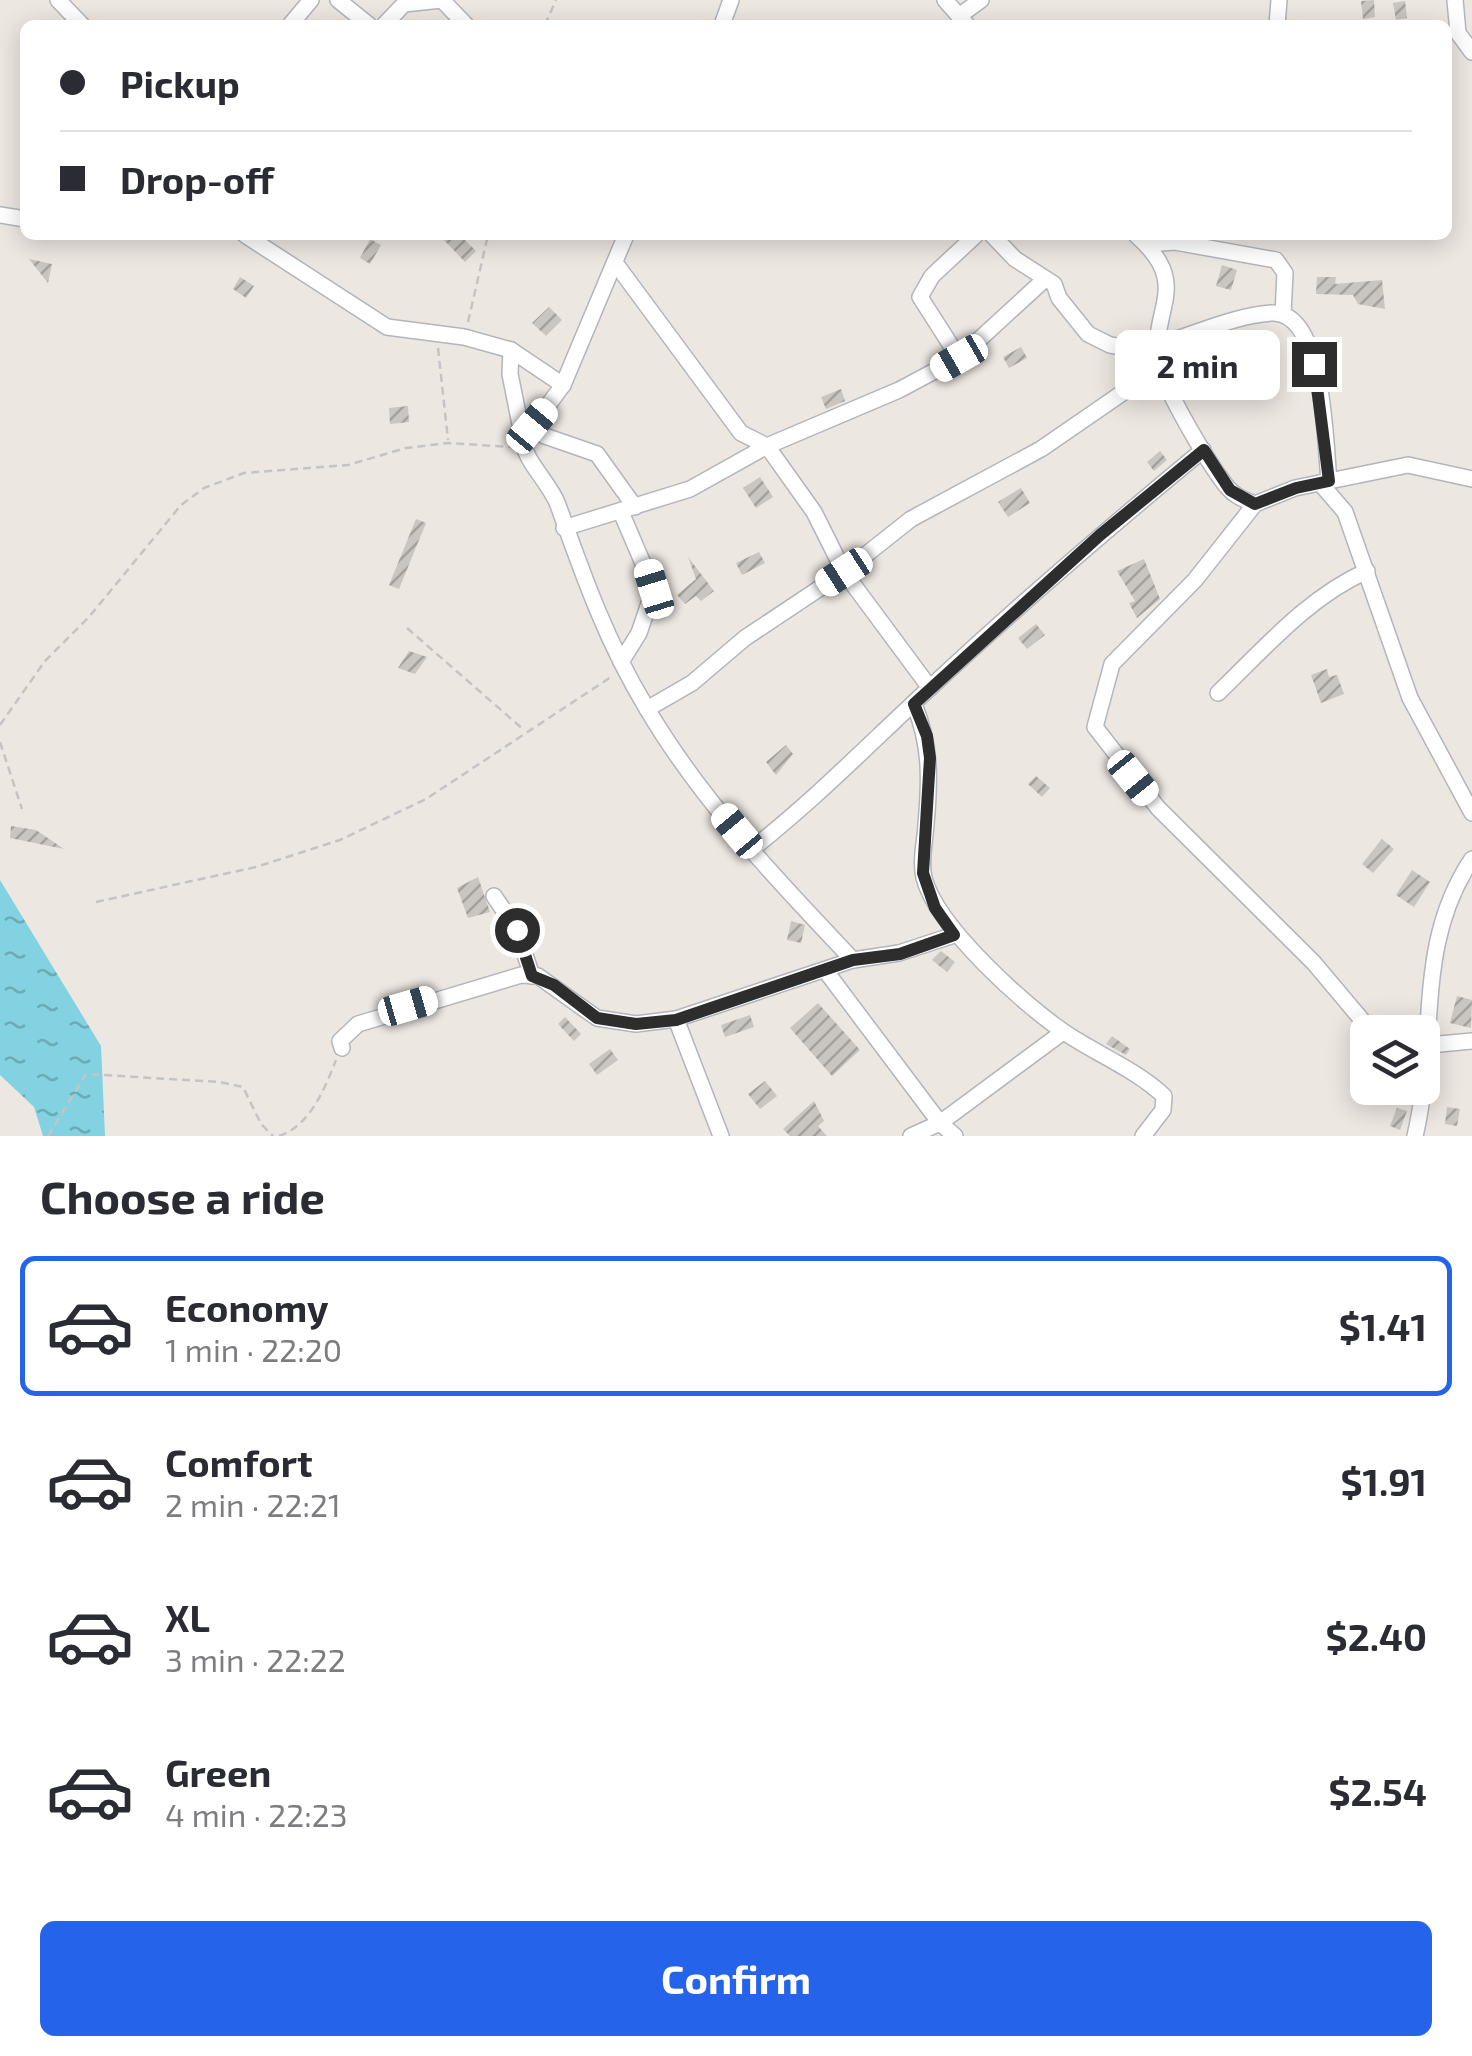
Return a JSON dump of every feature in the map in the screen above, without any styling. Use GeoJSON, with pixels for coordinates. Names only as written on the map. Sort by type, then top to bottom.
{"type":"FeatureCollection","features":[{"type":"Feature","properties":{"kind":"street"},"geometry":{"type":"LineString","coordinates":[[58,0],[77,20]]}},
{"type":"Feature","properties":{"kind":"street"},"geometry":{"type":"LineString","coordinates":[[294,20],[311,0]]}},
{"type":"Feature","properties":{"kind":"street"},"geometry":{"type":"LineString","coordinates":[[338,0],[363,20]]}},
{"type":"Feature","properties":{"kind":"street"},"geometry":{"type":"LineString","coordinates":[[389,20],[404,4],[442,0],[461,20]]}},
{"type":"Feature","properties":{"kind":"street"},"geometry":{"type":"LineString","coordinates":[[945,0],[962,20]]}},
{"type":"Feature","properties":{"kind":"street"},"geometry":{"type":"LineString","coordinates":[[964,20],[980,0]]}},
{"type":"Feature","properties":{"kind":"street"},"geometry":{"type":"LineString","coordinates":[[1455,0],[1464,50]]}},
{"type":"Feature","properties":{"kind":"street"},"geometry":{"type":"LineString","coordinates":[[254,240],[351,300],[386,327],[464,338],[512,350],[563,385]]}},
{"type":"Feature","properties":{"kind":"street"},"geometry":{"type":"LineString","coordinates":[[526,438],[563,385],[624,240]]}},
{"type":"Feature","properties":{"kind":"street"},"geometry":{"type":"LineString","coordinates":[[959,358],[920,297],[932,276],[971,240]]}},
{"type":"Feature","properties":{"kind":"street"},"geometry":{"type":"LineString","coordinates":[[998,240],[1056,286],[1059,298],[1088,334],[1110,344],[1159,355]]}},
{"type":"Feature","properties":{"kind":"street"},"geometry":{"type":"LineString","coordinates":[[1142,240],[1276,260],[1286,273],[1283,314]]}},
{"type":"Feature","properties":{"kind":"street"},"geometry":{"type":"LineString","coordinates":[[1142,240],[1167,278],[1159,355],[1204,450],[1230,490],[1255,504]]}},
{"type":"Feature","properties":{"kind":"street"},"geometry":{"type":"LineString","coordinates":[[616,264],[740,433],[767,446],[814,512],[844,572],[930,688]]}},
{"type":"Feature","properties":{"kind":"street"},"geometry":{"type":"LineString","coordinates":[[564,528],[690,489],[767,446],[900,390],[959,358],[1044,280]]}},
{"type":"Feature","properties":{"kind":"street"},"geometry":{"type":"LineString","coordinates":[[646,709],[692,684],[744,638],[844,572],[911,519],[1042,449],[1159,355],[1248,318],[1283,314],[1300,329],[1312,354],[1323,406],[1325,482],[1345,512],[1410,698],[1472,813]]}},
{"type":"Feature","properties":{"kind":"street"},"geometry":{"type":"LineString","coordinates":[[512,350],[510,374],[526,438],[623,665],[646,709],[752,849],[853,960]]}},
{"type":"Feature","properties":{"kind":"street"},"geometry":{"type":"LineString","coordinates":[[526,438],[546,436],[598,454],[628,509],[654,589],[640,633],[623,665]]}},
{"type":"Feature","properties":{"kind":"street"},"geometry":{"type":"LineString","coordinates":[[752,849],[861,758],[930,688],[1100,535],[1204,450]]}},
{"type":"Feature","properties":{"kind":"street"},"geometry":{"type":"LineString","coordinates":[[1357,1015],[1221,866],[1158,808],[1095,727],[1112,664],[1195,580],[1255,504],[1325,482],[1408,465],[1472,479]]}},
{"type":"Feature","properties":{"kind":"street"},"geometry":{"type":"LineString","coordinates":[[1218,694],[1302,612],[1334,587],[1367,571]]}},
{"type":"Feature","properties":{"kind":"street"},"geometry":{"type":"LineString","coordinates":[[914,704],[927,736],[930,758],[923,873],[935,908],[954,935],[1063,1032],[1164,1096],[1163,1110],[1143,1136]]}},
{"type":"Feature","properties":{"kind":"street"},"geometry":{"type":"LineString","coordinates":[[1430,1015],[1442,912],[1472,859]]}},
{"type":"Feature","properties":{"kind":"street"},"geometry":{"type":"LineString","coordinates":[[494,896],[517,930],[532,976]]}},
{"type":"Feature","properties":{"kind":"street"},"geometry":{"type":"LineString","coordinates":[[342,1048],[345,1034],[380,1015],[496,981],[532,976],[554,985],[597,1018],[613,1024],[676,1020],[853,960],[900,954],[954,935]]}},
{"type":"Feature","properties":{"kind":"street"},"geometry":{"type":"LineString","coordinates":[[825,970],[940,1123],[955,1136]]}},
{"type":"Feature","properties":{"kind":"street"},"geometry":{"type":"LineString","coordinates":[[676,1020],[720,1136]]}},
{"type":"Feature","properties":{"kind":"street"},"geometry":{"type":"LineString","coordinates":[[911,1136],[940,1123],[1063,1032]]}},
{"type":"Feature","properties":{"kind":"street"},"geometry":{"type":"LineString","coordinates":[[1440,1045],[1472,1041]]}},
{"type":"Feature","properties":{"kind":"street"},"geometry":{"type":"LineString","coordinates":[[1416,1136],[1420,1105]]}},
{"type":"Feature","properties":{"kind":"path"},"geometry":{"type":"LineString","coordinates":[[464,338],[487,240]]}},
{"type":"Feature","properties":{"kind":"path"},"geometry":{"type":"LineString","coordinates":[[437,337],[448,443]]}},
{"type":"Feature","properties":{"kind":"path"},"geometry":{"type":"LineString","coordinates":[[0,726],[45,660],[89,617],[181,505],[204,488],[244,473],[348,465],[406,448],[526,438]]}},
{"type":"Feature","properties":{"kind":"path"},"geometry":{"type":"LineString","coordinates":[[407,628],[526,731]]}},
{"type":"Feature","properties":{"kind":"path"},"geometry":{"type":"LineString","coordinates":[[96,902],[256,868],[340,840],[426,799],[623,665]]}},
{"type":"Feature","properties":{"kind":"path"},"geometry":{"type":"LineString","coordinates":[[0,742],[22,808]]}},
{"type":"Feature","properties":{"kind":"path"},"geometry":{"type":"LineString","coordinates":[[48,1136],[86,1074],[220,1082],[243,1087],[261,1124],[276,1136],[292,1130],[319,1102],[342,1048]]}},
{"type":"Feature","properties":{"kind":"water"},"geometry":{"type":"Polygon","coordinates":[[[0,880],[101,1046],[105,1136],[43,1136],[34,1107],[0,1075],[0,880]]]}},
{"type":"Feature","properties":{"kind":"building"},"geometry":{"type":"Polygon","coordinates":[[[1374,0],[1375,17],[1363,19],[1361,1],[1374,0]]]}},
{"type":"Feature","properties":{"kind":"building"},"geometry":{"type":"Polygon","coordinates":[[[1405,1],[1407,18],[1396,20],[1393,3],[1405,1]]]}},
{"type":"Feature","properties":{"kind":"building"},"geometry":{"type":"Polygon","coordinates":[[[369,240],[381,245],[370,264],[360,258],[369,240]]]}},
{"type":"Feature","properties":{"kind":"building"},"geometry":{"type":"Polygon","coordinates":[[[444,240],[465,240],[476,251],[465,262],[444,240]]]}},
{"type":"Feature","properties":{"kind":"building"},"geometry":{"type":"Polygon","coordinates":[[[29,259],[52,264],[48,283],[29,259]]]}},
{"type":"Feature","properties":{"kind":"building"},"geometry":{"type":"Polygon","coordinates":[[[1222,265],[1237,270],[1231,290],[1216,286],[1222,265]]]}},
{"type":"Feature","properties":{"kind":"building"},"geometry":{"type":"Polygon","coordinates":[[[240,277],[254,286],[246,298],[233,289],[240,277]]]}},
{"type":"Feature","properties":{"kind":"building"},"geometry":{"type":"Polygon","coordinates":[[[1317,277],[1336,277],[1335,284],[1382,280],[1385,309],[1358,304],[1353,295],[1316,294],[1317,277]]]}},
{"type":"Feature","properties":{"kind":"building"},"geometry":{"type":"Polygon","coordinates":[[[549,307],[562,320],[546,336],[532,323],[549,307]]]}},
{"type":"Feature","properties":{"kind":"building"},"geometry":{"type":"Polygon","coordinates":[[[1021,347],[1027,358],[1009,368],[1003,357],[1021,347]]]}},
{"type":"Feature","properties":{"kind":"building"},"geometry":{"type":"Polygon","coordinates":[[[841,389],[845,401],[826,409],[821,397],[841,389]]]}},
{"type":"Feature","properties":{"kind":"building"},"geometry":{"type":"Polygon","coordinates":[[[408,406],[409,422],[390,424],[389,408],[408,406]]]}},
{"type":"Feature","properties":{"kind":"building"},"geometry":{"type":"Polygon","coordinates":[[[1160,451],[1167,460],[1154,471],[1147,462],[1160,451]]]}},
{"type":"Feature","properties":{"kind":"building"},"geometry":{"type":"Polygon","coordinates":[[[760,477],[773,497],[756,508],[743,488],[760,477]]]}},
{"type":"Feature","properties":{"kind":"building"},"geometry":{"type":"Polygon","coordinates":[[[1021,488],[1030,503],[1008,517],[998,502],[1021,488]]]}},
{"type":"Feature","properties":{"kind":"building"},"geometry":{"type":"Polygon","coordinates":[[[416,519],[426,523],[399,589],[389,585],[416,519]]]}},
{"type":"Feature","properties":{"kind":"building"},"geometry":{"type":"Polygon","coordinates":[[[759,552],[765,563],[742,575],[736,563],[759,552]]]}},
{"type":"Feature","properties":{"kind":"building"},"geometry":{"type":"Polygon","coordinates":[[[688,557],[714,591],[701,601],[696,596],[685,604],[677,595],[696,579],[688,557]]]}},
{"type":"Feature","properties":{"kind":"building"},"geometry":{"type":"Polygon","coordinates":[[[1144,559],[1160,599],[1137,618],[1129,603],[1135,601],[1117,571],[1144,559]]]}},
{"type":"Feature","properties":{"kind":"building"},"geometry":{"type":"Polygon","coordinates":[[[1036,624],[1045,635],[1027,649],[1018,638],[1036,624]]]}},
{"type":"Feature","properties":{"kind":"building"},"geometry":{"type":"Polygon","coordinates":[[[409,651],[427,657],[415,674],[398,668],[409,651]]]}},
{"type":"Feature","properties":{"kind":"building"},"geometry":{"type":"Polygon","coordinates":[[[1327,669],[1329,677],[1337,675],[1344,694],[1321,703],[1311,675],[1327,669]]]}},
{"type":"Feature","properties":{"kind":"building"},"geometry":{"type":"Polygon","coordinates":[[[786,745],[793,754],[776,775],[766,762],[786,745]]]}},
{"type":"Feature","properties":{"kind":"building"},"geometry":{"type":"Polygon","coordinates":[[[1036,776],[1050,788],[1042,797],[1028,784],[1036,776]]]}},
{"type":"Feature","properties":{"kind":"building"},"geometry":{"type":"Polygon","coordinates":[[[11,826],[36,830],[64,849],[10,838],[11,826]]]}},
{"type":"Feature","properties":{"kind":"building"},"geometry":{"type":"Polygon","coordinates":[[[1382,839],[1394,849],[1373,873],[1362,864],[1382,839]]]}},
{"type":"Feature","properties":{"kind":"building"},"geometry":{"type":"Polygon","coordinates":[[[1412,870],[1430,882],[1414,907],[1396,895],[1412,870]]]}},
{"type":"Feature","properties":{"kind":"building"},"geometry":{"type":"Polygon","coordinates":[[[478,877],[490,912],[468,918],[457,888],[478,877]]]}},
{"type":"Feature","properties":{"kind":"building"},"geometry":{"type":"Polygon","coordinates":[[[791,921],[805,925],[801,943],[787,940],[791,921]]]}},
{"type":"Feature","properties":{"kind":"building"},"geometry":{"type":"Polygon","coordinates":[[[941,951],[955,962],[947,972],[932,960],[941,951]]]}},
{"type":"Feature","properties":{"kind":"building"},"geometry":{"type":"Polygon","coordinates":[[[1457,996],[1472,1000],[1471,1028],[1450,1023],[1457,996]]]}},
{"type":"Feature","properties":{"kind":"building"},"geometry":{"type":"Polygon","coordinates":[[[818,1003],[860,1050],[832,1076],[790,1028],[818,1003]]]}},
{"type":"Feature","properties":{"kind":"building"},"geometry":{"type":"Polygon","coordinates":[[[750,1015],[754,1027],[725,1037],[721,1025],[750,1015]]]}},
{"type":"Feature","properties":{"kind":"building"},"geometry":{"type":"Polygon","coordinates":[[[565,1017],[581,1034],[574,1041],[558,1024],[565,1017]]]}},
{"type":"Feature","properties":{"kind":"building"},"geometry":{"type":"Polygon","coordinates":[[[1112,1036],[1130,1049],[1126,1055],[1106,1044],[1112,1036]]]}},
{"type":"Feature","properties":{"kind":"building"},"geometry":{"type":"Polygon","coordinates":[[[610,1049],[618,1060],[597,1075],[589,1064],[610,1049]]]}},
{"type":"Feature","properties":{"kind":"building"},"geometry":{"type":"Polygon","coordinates":[[[765,1081],[777,1096],[760,1109],[748,1094],[765,1081]]]}},
{"type":"Feature","properties":{"kind":"building"},"geometry":{"type":"Polygon","coordinates":[[[814,1101],[824,1121],[818,1126],[827,1136],[790,1136],[783,1129],[814,1101]]]}},
{"type":"Feature","properties":{"kind":"building"},"geometry":{"type":"Polygon","coordinates":[[[1447,1107],[1460,1109],[1457,1126],[1445,1124],[1447,1107]]]}},
{"type":"Feature","properties":{"kind":"building"},"geometry":{"type":"Polygon","coordinates":[[[1397,1108],[1407,1111],[1400,1130],[1390,1126],[1397,1108]]]}},
{"type":"Feature","properties":{"kind":"route"},"geometry":{"type":"LineString","coordinates":[[517,930],[532,976],[554,985],[597,1018],[613,1024],[676,1020],[853,960],[900,954],[954,935],[935,908],[923,873],[930,758],[927,736],[914,704],[1100,535],[1204,450],[1230,490],[1238,498],[1255,504],[1296,488],[1329,481],[1323,406],[1314,364]]}}]}
